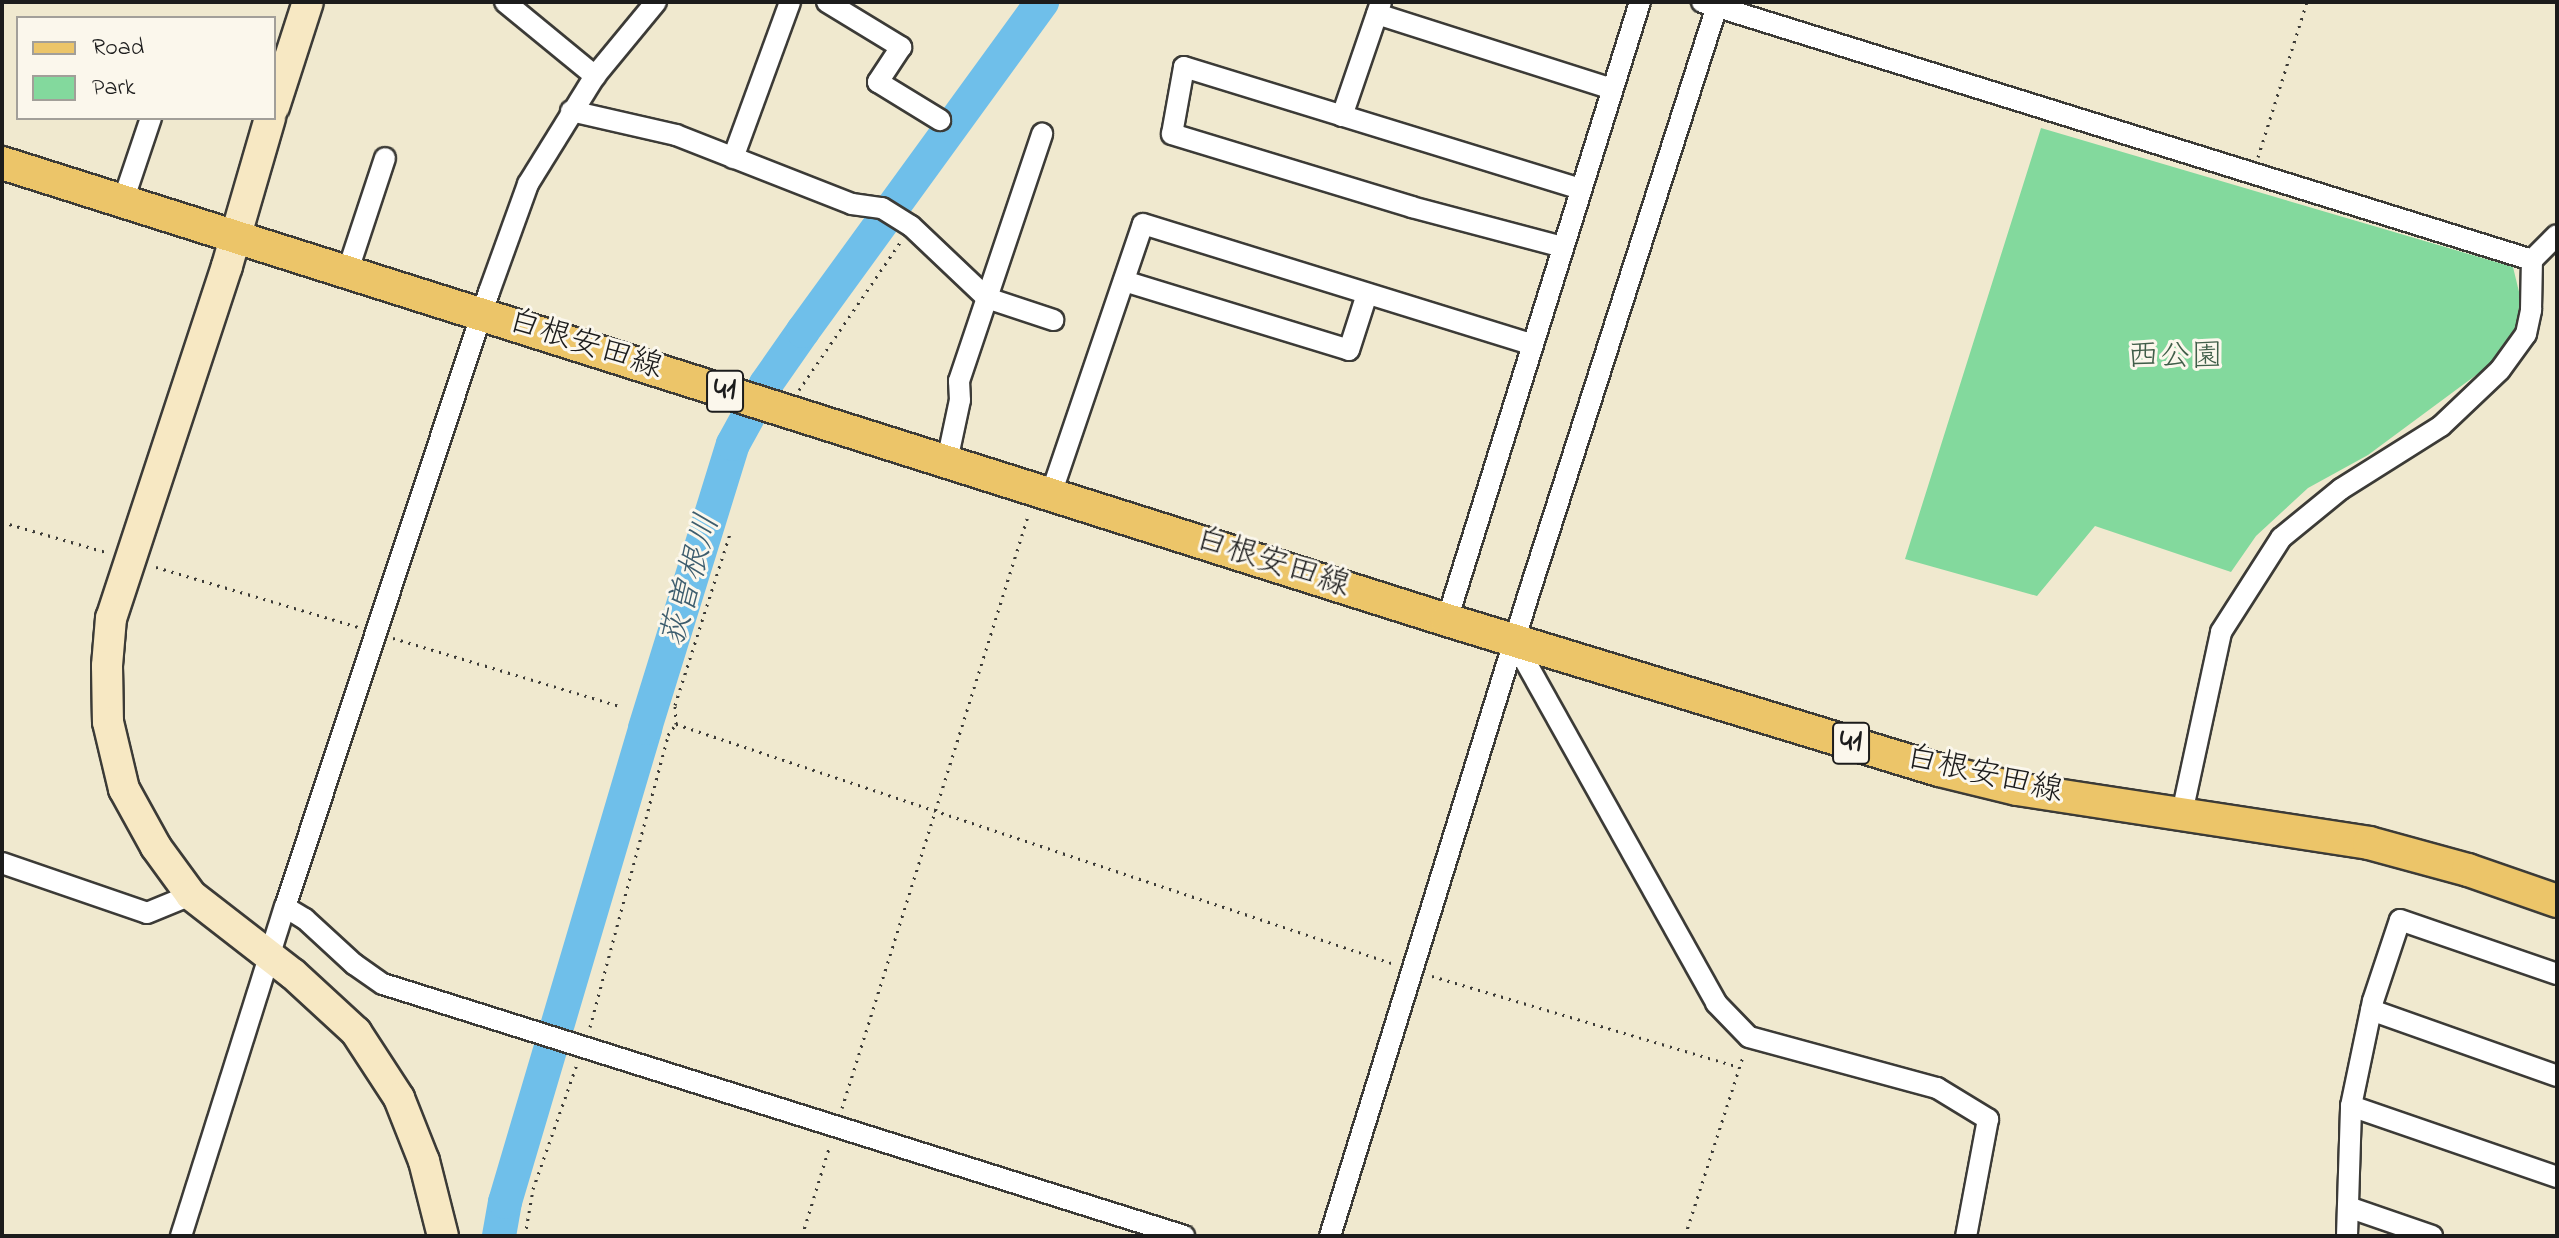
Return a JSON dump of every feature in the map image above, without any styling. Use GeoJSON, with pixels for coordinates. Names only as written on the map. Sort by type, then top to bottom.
{"type":"FeatureCollection","features":[{"type":"Feature","properties":{"kind":"main road","name":"白根安田線"},"geometry":{"type":"LineString","coordinates":[[2,163],[1514,641],[1939,770],[2017,789],[2369,843],[2468,870],[2557,901]]}},
{"type":"Feature","properties":{"kind":"street"},"geometry":{"type":"LineString","coordinates":[[276,101],[308,2]]}},
{"type":"Feature","properties":{"kind":"street"},"geometry":{"type":"LineString","coordinates":[[505,2],[595,76]]}},
{"type":"Feature","properties":{"kind":"street"},"geometry":{"type":"LineString","coordinates":[[181,1236],[285,907],[482,313],[528,184],[595,76],[656,2]]}},
{"type":"Feature","properties":{"kind":"street"},"geometry":{"type":"LineString","coordinates":[[733,158],[790,2]]}},
{"type":"Feature","properties":{"kind":"street"},"geometry":{"type":"LineString","coordinates":[[827,2],[901,47],[878,82],[940,120]]}},
{"type":"Feature","properties":{"kind":"street"},"geometry":{"type":"LineString","coordinates":[[1447,620],[1640,2]]}},
{"type":"Feature","properties":{"kind":"street"},"geometry":{"type":"LineString","coordinates":[[1330,1236],[1710,4],[2532,260]]}},
{"type":"Feature","properties":{"kind":"street"},"geometry":{"type":"LineString","coordinates":[[1342,116],[1379,8],[1612,89]]}},
{"type":"Feature","properties":{"kind":"street"},"geometry":{"type":"LineString","coordinates":[[1563,247],[1412,207],[1172,134],[1184,67],[1581,189]]}},
{"type":"Feature","properties":{"kind":"street"},"geometry":{"type":"LineString","coordinates":[[571,111],[676,135],[852,204],[882,208],[907,223],[987,298],[1053,320]]}},
{"type":"Feature","properties":{"kind":"street"},"geometry":{"type":"LineString","coordinates":[[123,201],[150,120]]}},
{"type":"Feature","properties":{"kind":"street"},"geometry":{"type":"LineString","coordinates":[[269,120],[227,266],[111,618],[107,666],[108,722],[124,789],[156,847],[191,895],[293,974],[356,1032],[399,1098],[424,1161],[443,1236]]}},
{"type":"Feature","properties":{"kind":"street"},"geometry":{"type":"LineString","coordinates":[[947,461],[960,400],[959,381],[1042,134]]}},
{"type":"Feature","properties":{"kind":"street"},"geometry":{"type":"LineString","coordinates":[[347,273],[385,158]]}},
{"type":"Feature","properties":{"kind":"street"},"geometry":{"type":"LineString","coordinates":[[1044,492],[1143,224],[1533,345]]}},
{"type":"Feature","properties":{"kind":"street"},"geometry":{"type":"LineString","coordinates":[[2189,814],[2221,632],[2281,538],[2341,489],[2441,426],[2500,370],[2526,334],[2531,310],[2532,260],[2557,235]]}},
{"type":"Feature","properties":{"kind":"street"},"geometry":{"type":"LineString","coordinates":[[1124,281],[1349,350],[1367,294]]}},
{"type":"Feature","properties":{"kind":"street"},"geometry":{"type":"LineString","coordinates":[[1514,641],[1716,1003],[1749,1037],[1937,1088],[1988,1119],[1966,1236]]}},
{"type":"Feature","properties":{"kind":"street"},"geometry":{"type":"LineString","coordinates":[[2,863],[147,913],[191,895]]}},
{"type":"Feature","properties":{"kind":"street"},"geometry":{"type":"LineString","coordinates":[[285,907],[305,919],[354,964],[383,984],[1184,1236]]}},
{"type":"Feature","properties":{"kind":"street"},"geometry":{"type":"LineString","coordinates":[[2347,1236],[2351,1106],[2371,1010],[2400,920],[2557,974]]}},
{"type":"Feature","properties":{"kind":"street"},"geometry":{"type":"LineString","coordinates":[[2371,1010],[2557,1076]]}},
{"type":"Feature","properties":{"kind":"street"},"geometry":{"type":"LineString","coordinates":[[2351,1106],[2557,1177]]}},
{"type":"Feature","properties":{"kind":"street"},"geometry":{"type":"LineString","coordinates":[[2348,1207],[2432,1236]]}},
{"type":"Feature","properties":{"kind":"path"},"geometry":{"type":"LineString","coordinates":[[2253,172],[2307,2]]}},
{"type":"Feature","properties":{"kind":"path"},"geometry":{"type":"LineString","coordinates":[[786,410],[907,223]]}},
{"type":"Feature","properties":{"kind":"path"},"geometry":{"type":"LineString","coordinates":[[802,1236],[936,813],[1044,492]]}},
{"type":"Feature","properties":{"kind":"path"},"geometry":{"type":"LineString","coordinates":[[2,522],[619,706]]}},
{"type":"Feature","properties":{"kind":"path"},"geometry":{"type":"LineString","coordinates":[[525,1236],[533,1189],[579,1046],[668,735],[676,724],[675,705],[730,534]]}},
{"type":"Feature","properties":{"kind":"path"},"geometry":{"type":"LineString","coordinates":[[676,724],[1413,971],[1739,1067],[1685,1236]]}},
{"type":"Feature","properties":{"kind":"green space","name":"西公園"},"geometry":{"type":"Polygon","coordinates":[[[2041,128],[2513,267],[2520,296],[2517,329],[2487,367],[2368,455],[2308,488],[2256,536],[2231,572],[2095,526],[2037,596],[1905,559],[2041,128]]]}},
{"type":"Feature","properties":{"kind":"waterway","name":"荻曽根川"},"geometry":{"type":"LineString","coordinates":[[499,1236],[505,1202],[645,728],[733,444],[766,384],[803,331],[1042,2]]}}]}
